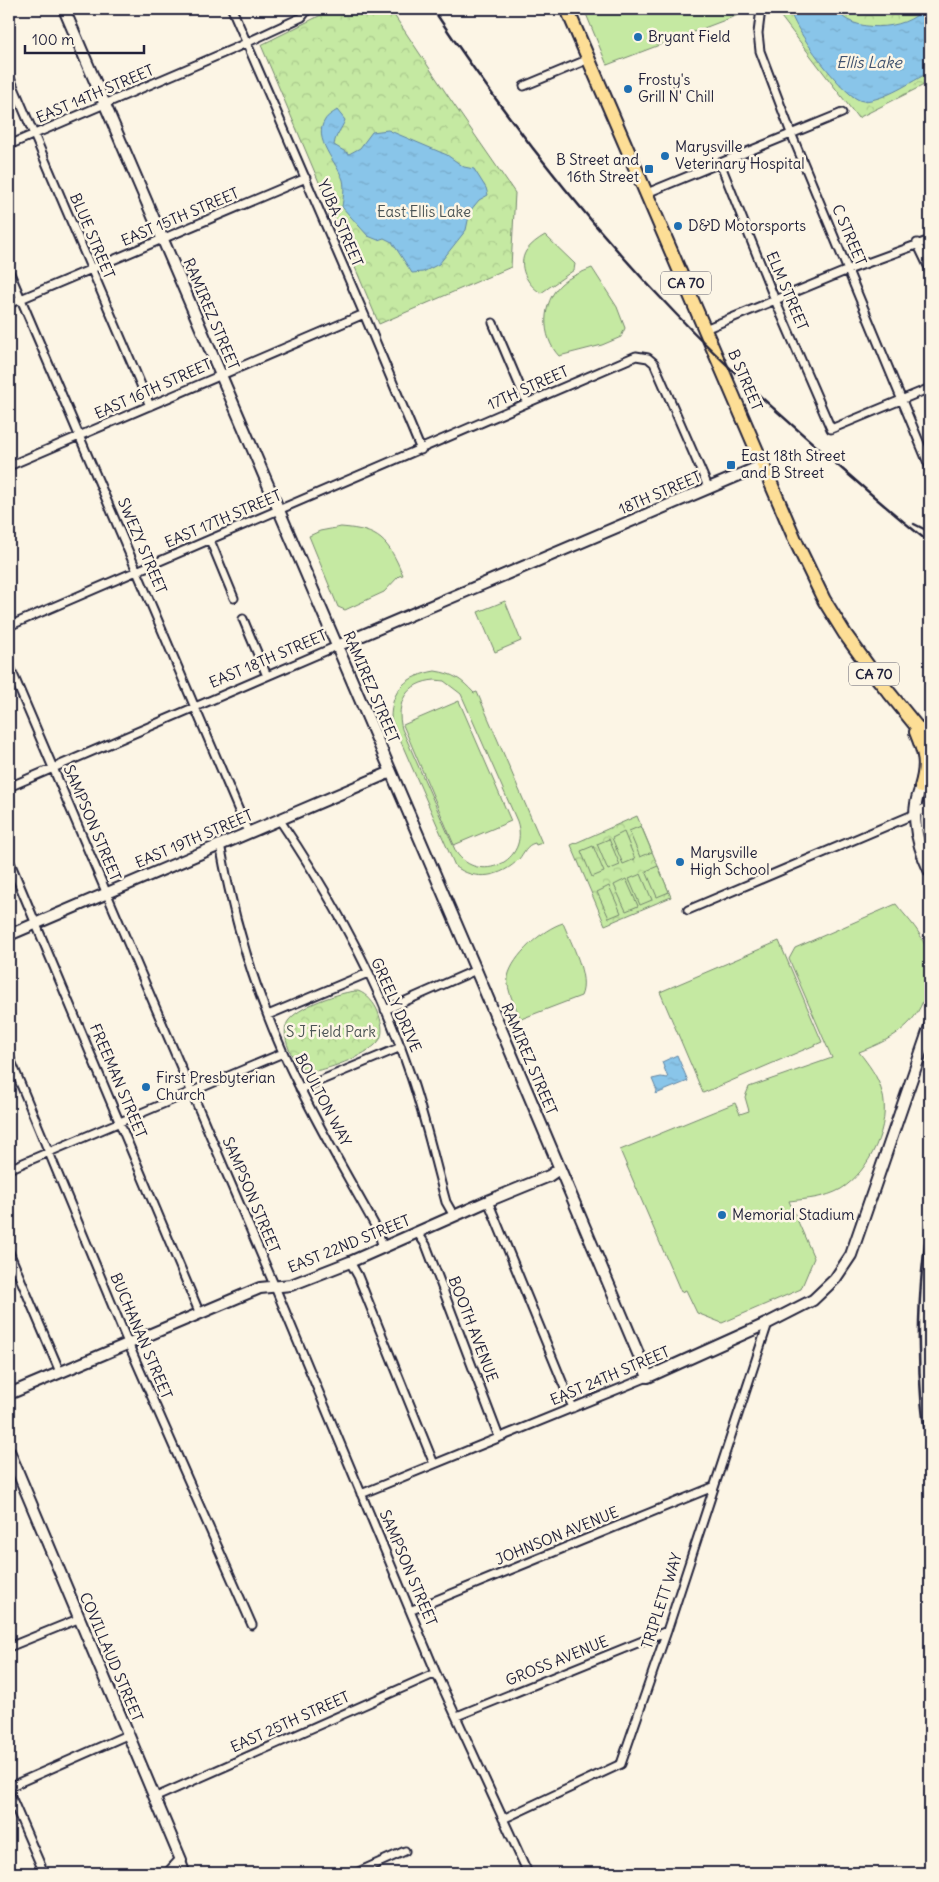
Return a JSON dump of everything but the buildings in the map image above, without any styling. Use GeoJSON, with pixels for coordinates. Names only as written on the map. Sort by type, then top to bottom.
{"type":"FeatureCollection","features":[{"type":"Feature","properties":{"kind":"highway","name":"B STREET"},"geometry":{"type":"LineString","coordinates":[[567,9],[806,563],[833,614],[858,653],[930,743]]}},
{"type":"Feature","properties":{"kind":"highway"},"geometry":{"type":"LineString","coordinates":[[913,722],[926,764],[926,771],[921,786]]}},
{"type":"Feature","properties":{"kind":"street","name":"RAMIREZ STREET"},"geometry":{"type":"LineString","coordinates":[[64,9],[476,970],[648,1377]]}},
{"type":"Feature","properties":{"kind":"street","name":"YUBA STREET"},"geometry":{"type":"LineString","coordinates":[[232,9],[421,450]]}},
{"type":"Feature","properties":{"kind":"street","name":"C STREET"},"geometry":{"type":"LineString","coordinates":[[761,9],[758,33],[760,51],[930,468]]}},
{"type":"Feature","properties":{"kind":"street","name":"EAST 14TH STREET"},"geometry":{"type":"LineString","coordinates":[[9,145],[246,43],[294,21],[308,10]]}},
{"type":"Feature","properties":{"kind":"street"},"geometry":{"type":"LineString","coordinates":[[524,86],[589,60]]}},
{"type":"Feature","properties":{"kind":"street","name":"BLUE STREET"},"geometry":{"type":"LineString","coordinates":[[9,76],[150,406]]}},
{"type":"Feature","properties":{"kind":"street"},"geometry":{"type":"LineString","coordinates":[[647,193],[842,113]]}},
{"type":"Feature","properties":{"kind":"street","name":"ELM STREET"},"geometry":{"type":"LineString","coordinates":[[720,163],[775,300],[831,429],[902,400]]}},
{"type":"Feature","properties":{"kind":"street","name":"EAST 15TH STREET"},"geometry":{"type":"LineString","coordinates":[[9,304],[306,178]]}},
{"type":"Feature","properties":{"kind":"street"},"geometry":{"type":"LineString","coordinates":[[705,329],[848,270],[917,243],[930,240]]}},
{"type":"Feature","properties":{"kind":"street"},"geometry":{"type":"LineString","coordinates":[[917,243],[930,270]]}},
{"type":"Feature","properties":{"kind":"street","name":"SWEZY STREET"},"geometry":{"type":"LineString","coordinates":[[9,271],[196,706],[248,832]]}},
{"type":"Feature","properties":{"kind":"street","name":"EAST 16TH STREET"},"geometry":{"type":"LineString","coordinates":[[9,466],[364,314]]}},
{"type":"Feature","properties":{"kind":"street"},"geometry":{"type":"LineString","coordinates":[[493,323],[527,403]]}},
{"type":"Feature","properties":{"kind":"street","name":"17TH STREET"},"geometry":{"type":"LineString","coordinates":[[421,450],[631,358],[641,356],[648,358],[654,363],[708,489]]}},
{"type":"Feature","properties":{"kind":"street"},"geometry":{"type":"LineString","coordinates":[[902,400],[930,388]]}},
{"type":"Feature","properties":{"kind":"street","name":"EAST 17TH STREET"},"geometry":{"type":"LineString","coordinates":[[9,626],[421,450]]}},
{"type":"Feature","properties":{"kind":"street","name":"18TH STREET"},"geometry":{"type":"LineString","coordinates":[[567,548],[763,465]]}},
{"type":"Feature","properties":{"kind":"street"},"geometry":{"type":"LineString","coordinates":[[210,540],[234,598]]}},
{"type":"Feature","properties":{"kind":"street","name":"EAST 18TH STREET"},"geometry":{"type":"LineString","coordinates":[[9,786],[567,548]]}},
{"type":"Feature","properties":{"kind":"street"},"geometry":{"type":"LineString","coordinates":[[243,619],[267,676]]}},
{"type":"Feature","properties":{"kind":"street","name":"SAMPSON STREET"},"geometry":{"type":"LineString","coordinates":[[9,665],[276,1287],[361,1494],[412,1610],[436,1673],[528,1873]]}},
{"type":"Feature","properties":{"kind":"street","name":"EAST 19TH STREET"},"geometry":{"type":"LineString","coordinates":[[9,934],[391,772]]}},
{"type":"Feature","properties":{"kind":"street"},"geometry":{"type":"LineString","coordinates":[[930,775],[921,786],[917,796],[915,814],[918,839],[930,872]]}},
{"type":"Feature","properties":{"kind":"street"},"geometry":{"type":"LineString","coordinates":[[688,910],[915,814],[929,804]]}},
{"type":"Feature","properties":{"kind":"street"},"geometry":{"type":"LineString","coordinates":[[929,804],[926,823],[930,841]]}},
{"type":"Feature","properties":{"kind":"street","name":"GREELY DRIVE"},"geometry":{"type":"LineString","coordinates":[[279,819],[321,883],[344,924],[385,1010],[410,1072],[446,1202],[454,1216]]}},
{"type":"Feature","properties":{"kind":"street","name":"BOULTON WAY"},"geometry":{"type":"LineString","coordinates":[[220,844],[238,928],[283,1053],[300,1089],[378,1232],[383,1248]]}},
{"type":"Feature","properties":{"kind":"street","name":"FREEMAN STREET"},"geometry":{"type":"LineString","coordinates":[[9,860],[121,1122],[200,1314]]}},
{"type":"Feature","properties":{"kind":"street"},"geometry":{"type":"LineString","coordinates":[[385,1010],[476,970]]}},
{"type":"Feature","properties":{"kind":"street"},"geometry":{"type":"LineString","coordinates":[[268,1015],[368,973]]}},
{"type":"Feature","properties":{"kind":"street","name":"EAST 24TH STREET"},"geometry":{"type":"LineString","coordinates":[[361,1494],[648,1377],[768,1323],[813,1300],[835,1279],[851,1255],[930,1026]]}},
{"type":"Feature","properties":{"kind":"street"},"geometry":{"type":"LineString","coordinates":[[300,1089],[400,1047]]}},
{"type":"Feature","properties":{"kind":"street"},"geometry":{"type":"LineString","coordinates":[[9,1169],[283,1053]]}},
{"type":"Feature","properties":{"kind":"street","name":"BUCHANAN STREET"},"geometry":{"type":"LineString","coordinates":[[9,1056],[128,1343],[252,1625]]}},
{"type":"Feature","properties":{"kind":"street","name":"EAST 22ND STREET"},"geometry":{"type":"LineString","coordinates":[[9,1394],[260,1288],[291,1285],[350,1262],[549,1176],[559,1169]]}},
{"type":"Feature","properties":{"kind":"street"},"geometry":{"type":"LineString","coordinates":[[488,1201],[573,1408]]}},
{"type":"Feature","properties":{"kind":"street","name":"BOOTH AVENUE"},"geometry":{"type":"LineString","coordinates":[[417,1232],[426,1245],[500,1437]]}},
{"type":"Feature","properties":{"kind":"street"},"geometry":{"type":"LineString","coordinates":[[9,1252],[60,1372]]}},
{"type":"Feature","properties":{"kind":"street"},"geometry":{"type":"LineString","coordinates":[[350,1262],[358,1276],[434,1464]]}},
{"type":"Feature","properties":{"kind":"street","name":"TRIPLETT WAY"},"geometry":{"type":"LineString","coordinates":[[503,1819],[621,1764],[667,1631],[768,1323]]}},
{"type":"Feature","properties":{"kind":"street","name":"COVILLAUD STREET"},"geometry":{"type":"LineString","coordinates":[[9,1451],[186,1873]]}},
{"type":"Feature","properties":{"kind":"street","name":"JOHNSON AVENUE"},"geometry":{"type":"LineString","coordinates":[[412,1610],[713,1487]]}},
{"type":"Feature","properties":{"kind":"street"},"geometry":{"type":"LineString","coordinates":[[9,1647],[78,1619]]}},
{"type":"Feature","properties":{"kind":"street","name":"GROSS AVENUE"},"geometry":{"type":"LineString","coordinates":[[457,1716],[667,1631]]}},
{"type":"Feature","properties":{"kind":"street","name":"EAST 25TH STREET"},"geometry":{"type":"LineString","coordinates":[[154,1798],[436,1673]]}},
{"type":"Feature","properties":{"kind":"street"},"geometry":{"type":"LineString","coordinates":[[9,1787],[127,1735]]}},
{"type":"Feature","properties":{"kind":"street"},"geometry":{"type":"LineString","coordinates":[[9,1792],[44,1873]]}},
{"type":"Feature","properties":{"kind":"street"},"geometry":{"type":"LineString","coordinates":[[356,1873],[405,1851]]}},
{"type":"Feature","properties":{"kind":"street"},"geometry":{"type":"LineString","coordinates":[[169,1873],[181,1860]]}},
{"type":"Feature","properties":{"kind":"green space","name":"East Ellis Lake"},"geometry":{"type":"Polygon","coordinates":[[[333,9],[390,9],[515,193],[511,267],[379,324],[261,45],[333,9]]]}},
{"type":"Feature","properties":{"kind":"green space","name":"Bryant Field"},"geometry":{"type":"Polygon","coordinates":[[[584,9],[754,9],[607,65],[584,9]]]}},
{"type":"Feature","properties":{"kind":"green space","name":"Ellis Lake"},"geometry":{"type":"Polygon","coordinates":[[[775,9],[930,9],[930,82],[858,118],[775,9]]]}},
{"type":"Feature","properties":{"kind":"green space"},"geometry":{"type":"Polygon","coordinates":[[[545,235],[575,264],[574,270],[541,293],[531,285],[525,275],[523,257],[528,248],[545,235]]]}},
{"type":"Feature","properties":{"kind":"green space"},"geometry":{"type":"Polygon","coordinates":[[[592,268],[617,307],[625,328],[621,337],[602,345],[559,356],[553,348],[546,330],[547,310],[550,301],[554,292],[564,281],[592,268]]]}},
{"type":"Feature","properties":{"kind":"green space"},"geometry":{"type":"Polygon","coordinates":[[[341,527],[365,531],[381,539],[392,553],[403,575],[399,576],[384,592],[345,610],[338,607],[309,536],[320,531],[341,527]]]}},
{"type":"Feature","properties":{"kind":"green space"},"geometry":{"type":"Polygon","coordinates":[[[505,601],[521,641],[495,652],[478,612],[505,601]]]}},
{"type":"Feature","properties":{"kind":"green space"},"geometry":{"type":"Polygon","coordinates":[[[435,671],[447,674],[461,681],[474,693],[477,692],[542,843],[536,845],[535,843],[529,846],[519,859],[505,870],[480,876],[463,871],[455,866],[391,719],[394,699],[402,685],[416,676],[435,671]],[[444,681],[425,682],[410,689],[405,695],[400,710],[402,729],[456,852],[466,862],[477,867],[489,868],[510,858],[516,848],[519,835],[517,821],[461,694],[444,681]]]}},
{"type":"Feature","properties":{"kind":"green space"},"geometry":{"type":"Polygon","coordinates":[[[459,701],[511,821],[454,845],[403,725],[459,701]]]}},
{"type":"Feature","properties":{"kind":"green space"},"geometry":{"type":"Polygon","coordinates":[[[637,816],[671,897],[605,925],[571,845],[637,816]]]}},
{"type":"Feature","properties":{"kind":"green space"},"geometry":{"type":"Polygon","coordinates":[[[641,826],[652,852],[640,857],[629,831],[641,826]]]}},
{"type":"Feature","properties":{"kind":"green space"},"geometry":{"type":"Polygon","coordinates":[[[624,832],[635,859],[623,864],[612,838],[624,832]]]}},
{"type":"Feature","properties":{"kind":"green space"},"geometry":{"type":"Polygon","coordinates":[[[609,839],[620,865],[608,870],[597,844],[609,839]]]}},
{"type":"Feature","properties":{"kind":"green space"},"geometry":{"type":"Polygon","coordinates":[[[593,846],[604,872],[592,877],[581,851],[593,846]]]}},
{"type":"Feature","properties":{"kind":"green space"},"geometry":{"type":"Polygon","coordinates":[[[658,866],[669,892],[657,897],[646,871],[658,866]]]}},
{"type":"Feature","properties":{"kind":"green space"},"geometry":{"type":"Polygon","coordinates":[[[641,874],[652,900],[640,905],[629,879],[641,874]]]}},
{"type":"Feature","properties":{"kind":"green space"},"geometry":{"type":"Polygon","coordinates":[[[626,879],[638,906],[626,911],[614,885],[626,879]]]}},
{"type":"Feature","properties":{"kind":"green space"},"geometry":{"type":"Polygon","coordinates":[[[609,886],[621,913],[609,918],[597,892],[609,886]]]}},
{"type":"Feature","properties":{"kind":"green space"},"geometry":{"type":"Polygon","coordinates":[[[896,904],[918,931],[927,950],[929,974],[921,1006],[906,1026],[885,1041],[859,1052],[872,1070],[882,1092],[884,1118],[876,1146],[861,1171],[841,1189],[809,1199],[789,1201],[814,1258],[801,1289],[722,1323],[697,1313],[686,1290],[681,1292],[620,1150],[735,1103],[740,1114],[749,1111],[745,1097],[749,1087],[832,1058],[789,959],[795,948],[896,904]]]}},
{"type":"Feature","properties":{"kind":"green space"},"geometry":{"type":"Polygon","coordinates":[[[563,923],[575,950],[581,970],[583,988],[581,996],[521,1019],[508,988],[508,977],[511,969],[515,961],[530,944],[547,931],[563,923]]]}},
{"type":"Feature","properties":{"kind":"green space"},"geometry":{"type":"Polygon","coordinates":[[[779,941],[822,1042],[703,1093],[660,992],[779,941]]]}},
{"type":"Feature","properties":{"kind":"green space","name":"S J Field Park"},"geometry":{"type":"Polygon","coordinates":[[[358,991],[367,997],[377,1009],[382,1026],[380,1039],[369,1050],[339,1064],[313,1071],[306,1070],[300,1066],[287,1045],[285,1029],[287,1023],[299,1011],[320,1001],[358,991]]]}},
{"type":"Feature","properties":{"kind":"water","name":"Ellis Lake"},"geometry":{"type":"Polygon","coordinates":[[[790,9],[836,9],[843,17],[853,23],[879,27],[905,22],[923,9],[930,9],[930,72],[898,90],[872,100],[863,101],[855,98],[833,76],[809,46],[799,31],[790,9]]]}},
{"type":"Feature","properties":{"kind":"water"},"geometry":{"type":"Polygon","coordinates":[[[337,110],[345,120],[334,145],[349,154],[360,148],[372,132],[388,130],[447,155],[464,167],[474,169],[486,188],[488,195],[479,200],[470,211],[466,230],[439,264],[423,272],[412,273],[392,242],[384,238],[378,240],[368,236],[342,207],[343,180],[323,143],[321,135],[325,120],[337,110]]]}},
{"type":"Feature","properties":{"kind":"water"},"geometry":{"type":"Polygon","coordinates":[[[677,1055],[688,1081],[656,1094],[657,1091],[652,1079],[668,1078],[662,1062],[677,1055]]]}},
{"type":"Feature","properties":{"kind":"railway"},"geometry":{"type":"LineString","coordinates":[[433,9],[460,49],[547,167],[642,278],[756,392],[930,543]]}},
{"type":"Feature","properties":{"kind":"railway"},"geometry":{"type":"LineString","coordinates":[[914,524],[930,532]]}},
{"type":"Feature","properties":{"kind":"railway"},"geometry":{"type":"LineString","coordinates":[[930,1210],[919,1308],[919,1372],[930,1470]]}},
{"type":"Feature","properties":{"kind":"place","name":"Bryant Field"},"geometry":{"type":"Point","coordinates":[638,37]}},
{"type":"Feature","properties":{"kind":"place","name":"Frosty's Grill N' Chill"},"geometry":{"type":"Point","coordinates":[628,89]}},
{"type":"Feature","properties":{"kind":"place","name":"Marysville Veterinary Hospital"},"geometry":{"type":"Point","coordinates":[665,156]}},
{"type":"Feature","properties":{"kind":"place","name":"B Street and 16th Street"},"geometry":{"type":"Point","coordinates":[649,169]}},
{"type":"Feature","properties":{"kind":"place","name":"D&D Motorsports"},"geometry":{"type":"Point","coordinates":[678,226]}},
{"type":"Feature","properties":{"kind":"place","name":"East 18th Street and B Street"},"geometry":{"type":"Point","coordinates":[731,465]}},
{"type":"Feature","properties":{"kind":"place","name":"Marysville High School"},"geometry":{"type":"Point","coordinates":[680,862]}},
{"type":"Feature","properties":{"kind":"place","name":"First Presbyterian Church"},"geometry":{"type":"Point","coordinates":[146,1087]}},
{"type":"Feature","properties":{"kind":"place","name":"Memorial Stadium"},"geometry":{"type":"Point","coordinates":[722,1215]}}]}
